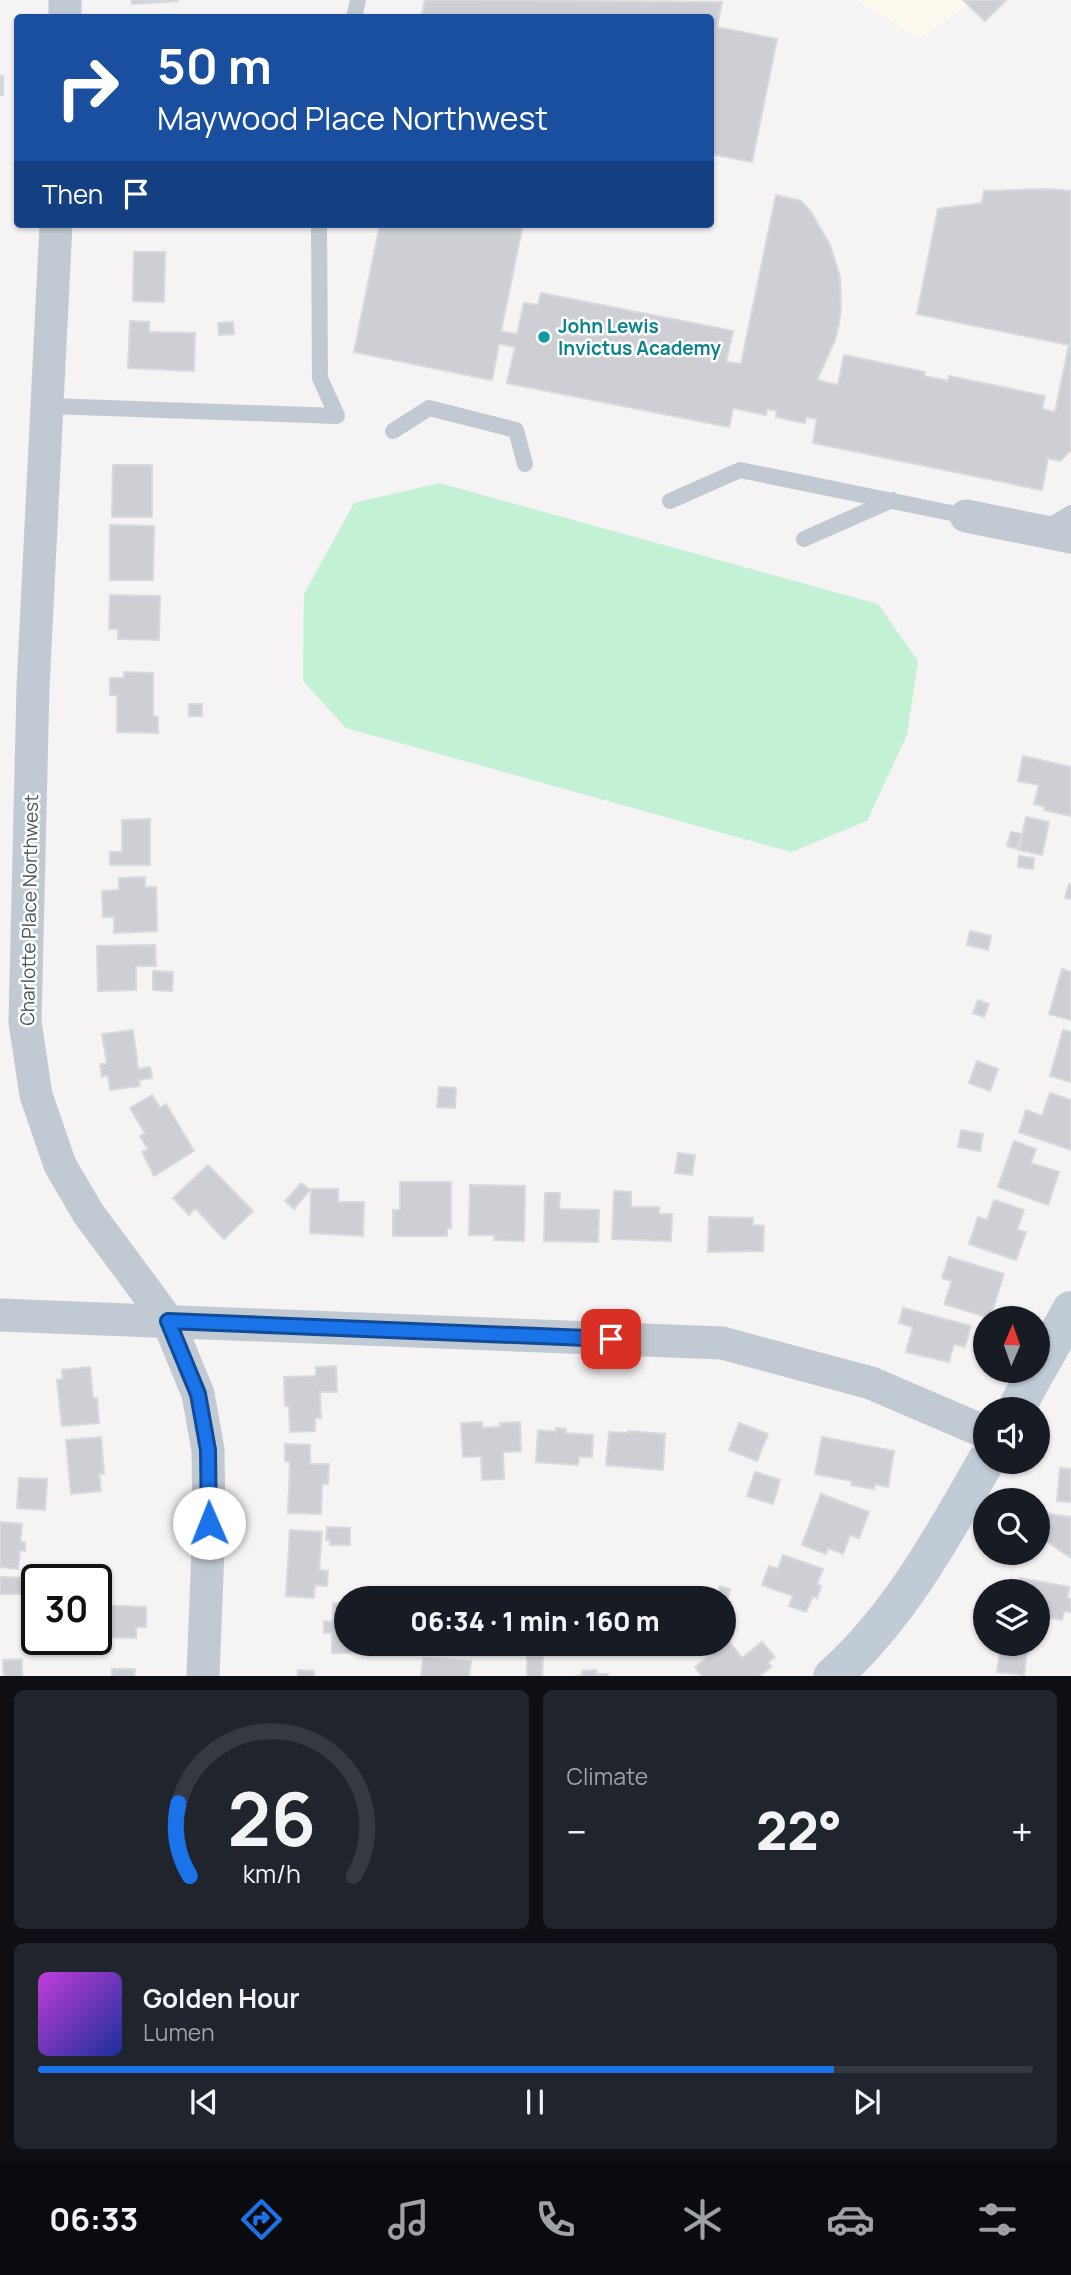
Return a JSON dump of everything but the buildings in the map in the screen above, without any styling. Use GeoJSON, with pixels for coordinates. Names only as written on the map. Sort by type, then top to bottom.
{"type":"FeatureCollection","features":[{"type":"Feature","properties":{"kind":"street","name":"Charlotte Place Northwest"},"geometry":{"type":"LineString","coordinates":[[56,228],[33,687],[25,1022],[36,1095],[60,1165],[88,1213],[168,1321],[198,1394],[208,1450],[209,1523],[203,1676]]}},
{"type":"Feature","properties":{"kind":"street"},"geometry":{"type":"LineString","coordinates":[[966,516],[1057,533]]}},
{"type":"Feature","properties":{"kind":"street"},"geometry":{"type":"LineString","coordinates":[[1050,1347],[1071,1310]]}},
{"type":"Feature","properties":{"kind":"street"},"geometry":{"type":"LineString","coordinates":[[0,1315],[722,1343],[871,1383],[973,1427]]}},
{"type":"Feature","properties":{"kind":"street"},"geometry":{"type":"LineString","coordinates":[[832,1676],[857,1654],[924,1568],[978,1474]]}},
{"type":"Feature","properties":{"kind":"lane"},"geometry":{"type":"LineString","coordinates":[[49,406],[337,416],[320,378],[319,228]]}},
{"type":"Feature","properties":{"kind":"lane"},"geometry":{"type":"LineString","coordinates":[[393,430],[429,408],[516,430],[525,464]]}},
{"type":"Feature","properties":{"kind":"lane"},"geometry":{"type":"LineString","coordinates":[[670,501],[740,470],[966,516]]}},
{"type":"Feature","properties":{"kind":"lane"},"geometry":{"type":"LineString","coordinates":[[804,539],[892,500]]}},
{"type":"Feature","properties":{"kind":"lane"},"geometry":{"type":"LineString","coordinates":[[1057,533],[1071,513]]}},
{"type":"Feature","properties":{"kind":"shaded area"},"geometry":{"type":"Polygon","coordinates":[[[857,0],[978,0],[918,38],[857,0]]]}},
{"type":"Feature","properties":{"kind":"green space"},"geometry":{"type":"Polygon","coordinates":[[[439,483],[878,604],[918,661],[907,735],[867,821],[791,852],[346,728],[303,681],[304,594],[354,503],[439,483]]]}},
{"type":"Feature","properties":{"kind":"place","name":"John Lewis Invictus Academy"},"geometry":{"type":"Point","coordinates":[544,337]}},
{"type":"Feature","properties":{"kind":"route"},"geometry":{"type":"LineString","coordinates":[[209,1523],[208,1450],[198,1394],[168,1321],[611,1339]]}}]}
